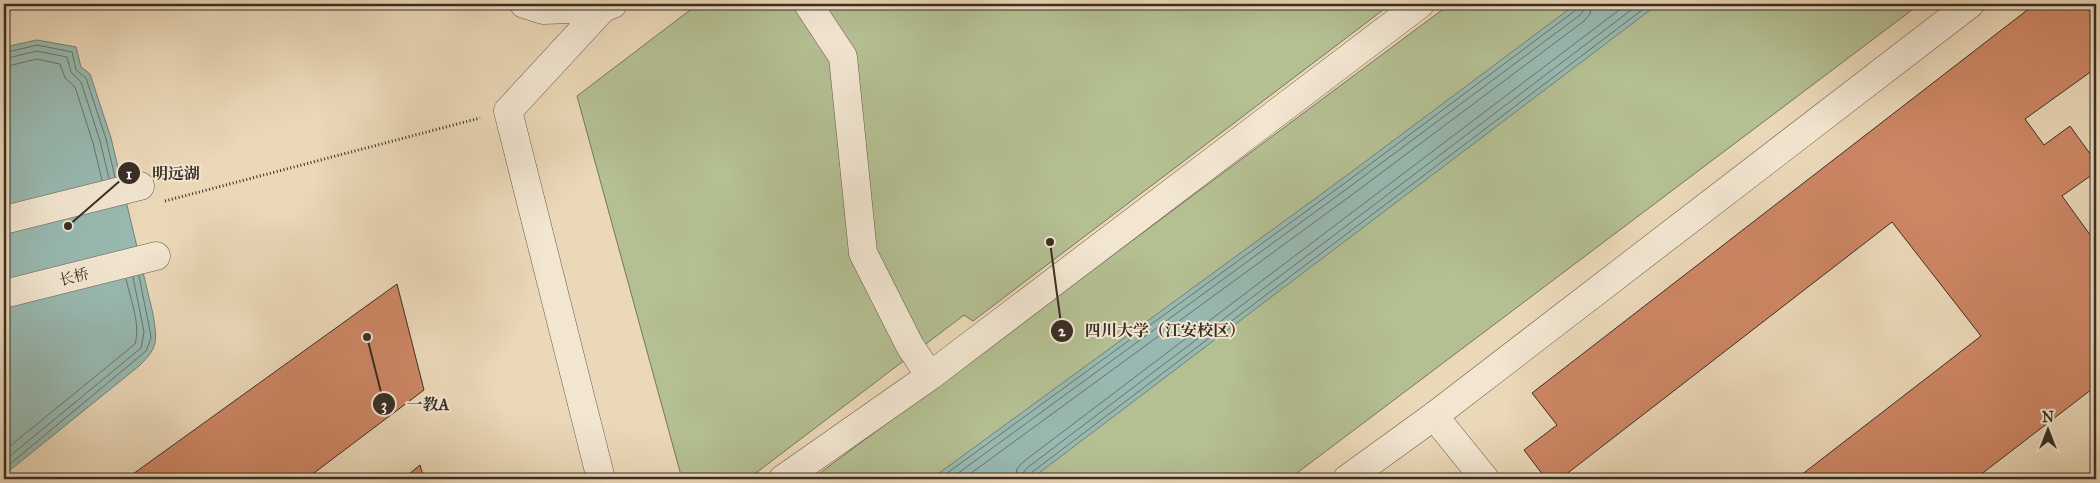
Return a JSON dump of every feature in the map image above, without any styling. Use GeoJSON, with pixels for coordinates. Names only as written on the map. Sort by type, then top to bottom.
{"type":"FeatureCollection","features":[{"type":"Feature","properties":{"kind":"street"},"geometry":{"type":"LineString","coordinates":[[524,4],[543,10],[609,6]]}},
{"type":"Feature","properties":{"kind":"street"},"geometry":{"type":"LineString","coordinates":[[808,4],[843,57],[863,253],[910,346],[930,376]]}},
{"type":"Feature","properties":{"kind":"street"},"geometry":{"type":"LineString","coordinates":[[783,479],[930,376],[1420,4]]}},
{"type":"Feature","properties":{"kind":"street"},"geometry":{"type":"LineString","coordinates":[[1347,479],[1434,416],[1970,4]]}},
{"type":"Feature","properties":{"kind":"street"},"geometry":{"type":"LineString","coordinates":[[601,479],[508,111],[609,6]]}},
{"type":"Feature","properties":{"kind":"street"},"geometry":{"type":"LineString","coordinates":[[4,220],[133,187]]}},
{"type":"Feature","properties":{"kind":"street","name":"长桥"},"geometry":{"type":"LineString","coordinates":[[4,294],[150,257]]}},
{"type":"Feature","properties":{"kind":"street"},"geometry":{"type":"LineString","coordinates":[[1434,416],[1485,479]]}},
{"type":"Feature","properties":{"kind":"path"},"geometry":{"type":"LineString","coordinates":[[164,202],[508,111]]}},
{"type":"Feature","properties":{"kind":"green space"},"geometry":{"type":"Polygon","coordinates":[[[698,4],[1391,4],[973,321],[964,315],[748,479],[682,479],[577,96],[698,4]]]}},
{"type":"Feature","properties":{"kind":"green space"},"geometry":{"type":"Polygon","coordinates":[[[1450,4],[1920,4],[1289,479],[812,479],[1450,4]]]}},
{"type":"Feature","properties":{"kind":"water"},"geometry":{"type":"Polygon","coordinates":[[[1576,4],[1658,4],[1031,479],[931,479],[1346,176],[1576,4]]]}},
{"type":"Feature","properties":{"kind":"water"},"geometry":{"type":"Polygon","coordinates":[[[37,40],[76,47],[81,67],[90,74],[111,138],[153,314],[156,337],[150,354],[139,366],[4,475],[4,49],[9,46],[37,40]]]}},
{"type":"Feature","properties":{"kind":"building"},"geometry":{"type":"Polygon","coordinates":[[[2035,4],[2096,4],[2096,68],[2025,119],[2044,145],[2070,126],[2096,162],[2096,172],[2062,196],[2096,243],[2096,386],[1975,479],[1796,479],[1981,336],[1892,222],[1560,479],[1546,479],[1524,450],[1557,425],[1532,393],[2035,4]]]}},
{"type":"Feature","properties":{"kind":"building"},"geometry":{"type":"Polygon","coordinates":[[[397,284],[424,390],[306,479],[126,479],[397,284]]]}},
{"type":"Feature","properties":{"kind":"building"},"geometry":{"type":"Polygon","coordinates":[[[420,465],[424,479],[403,479],[420,465]]]}},
{"type":"Feature","properties":{"kind":"place","name":"明远湖"},"geometry":{"type":"Point","coordinates":[68,226]}},
{"type":"Feature","properties":{"kind":"place","name":"四川大学（江安校区）"},"geometry":{"type":"Point","coordinates":[1050,242]}},
{"type":"Feature","properties":{"kind":"place","name":"一教A"},"geometry":{"type":"Point","coordinates":[367,337]}}]}
